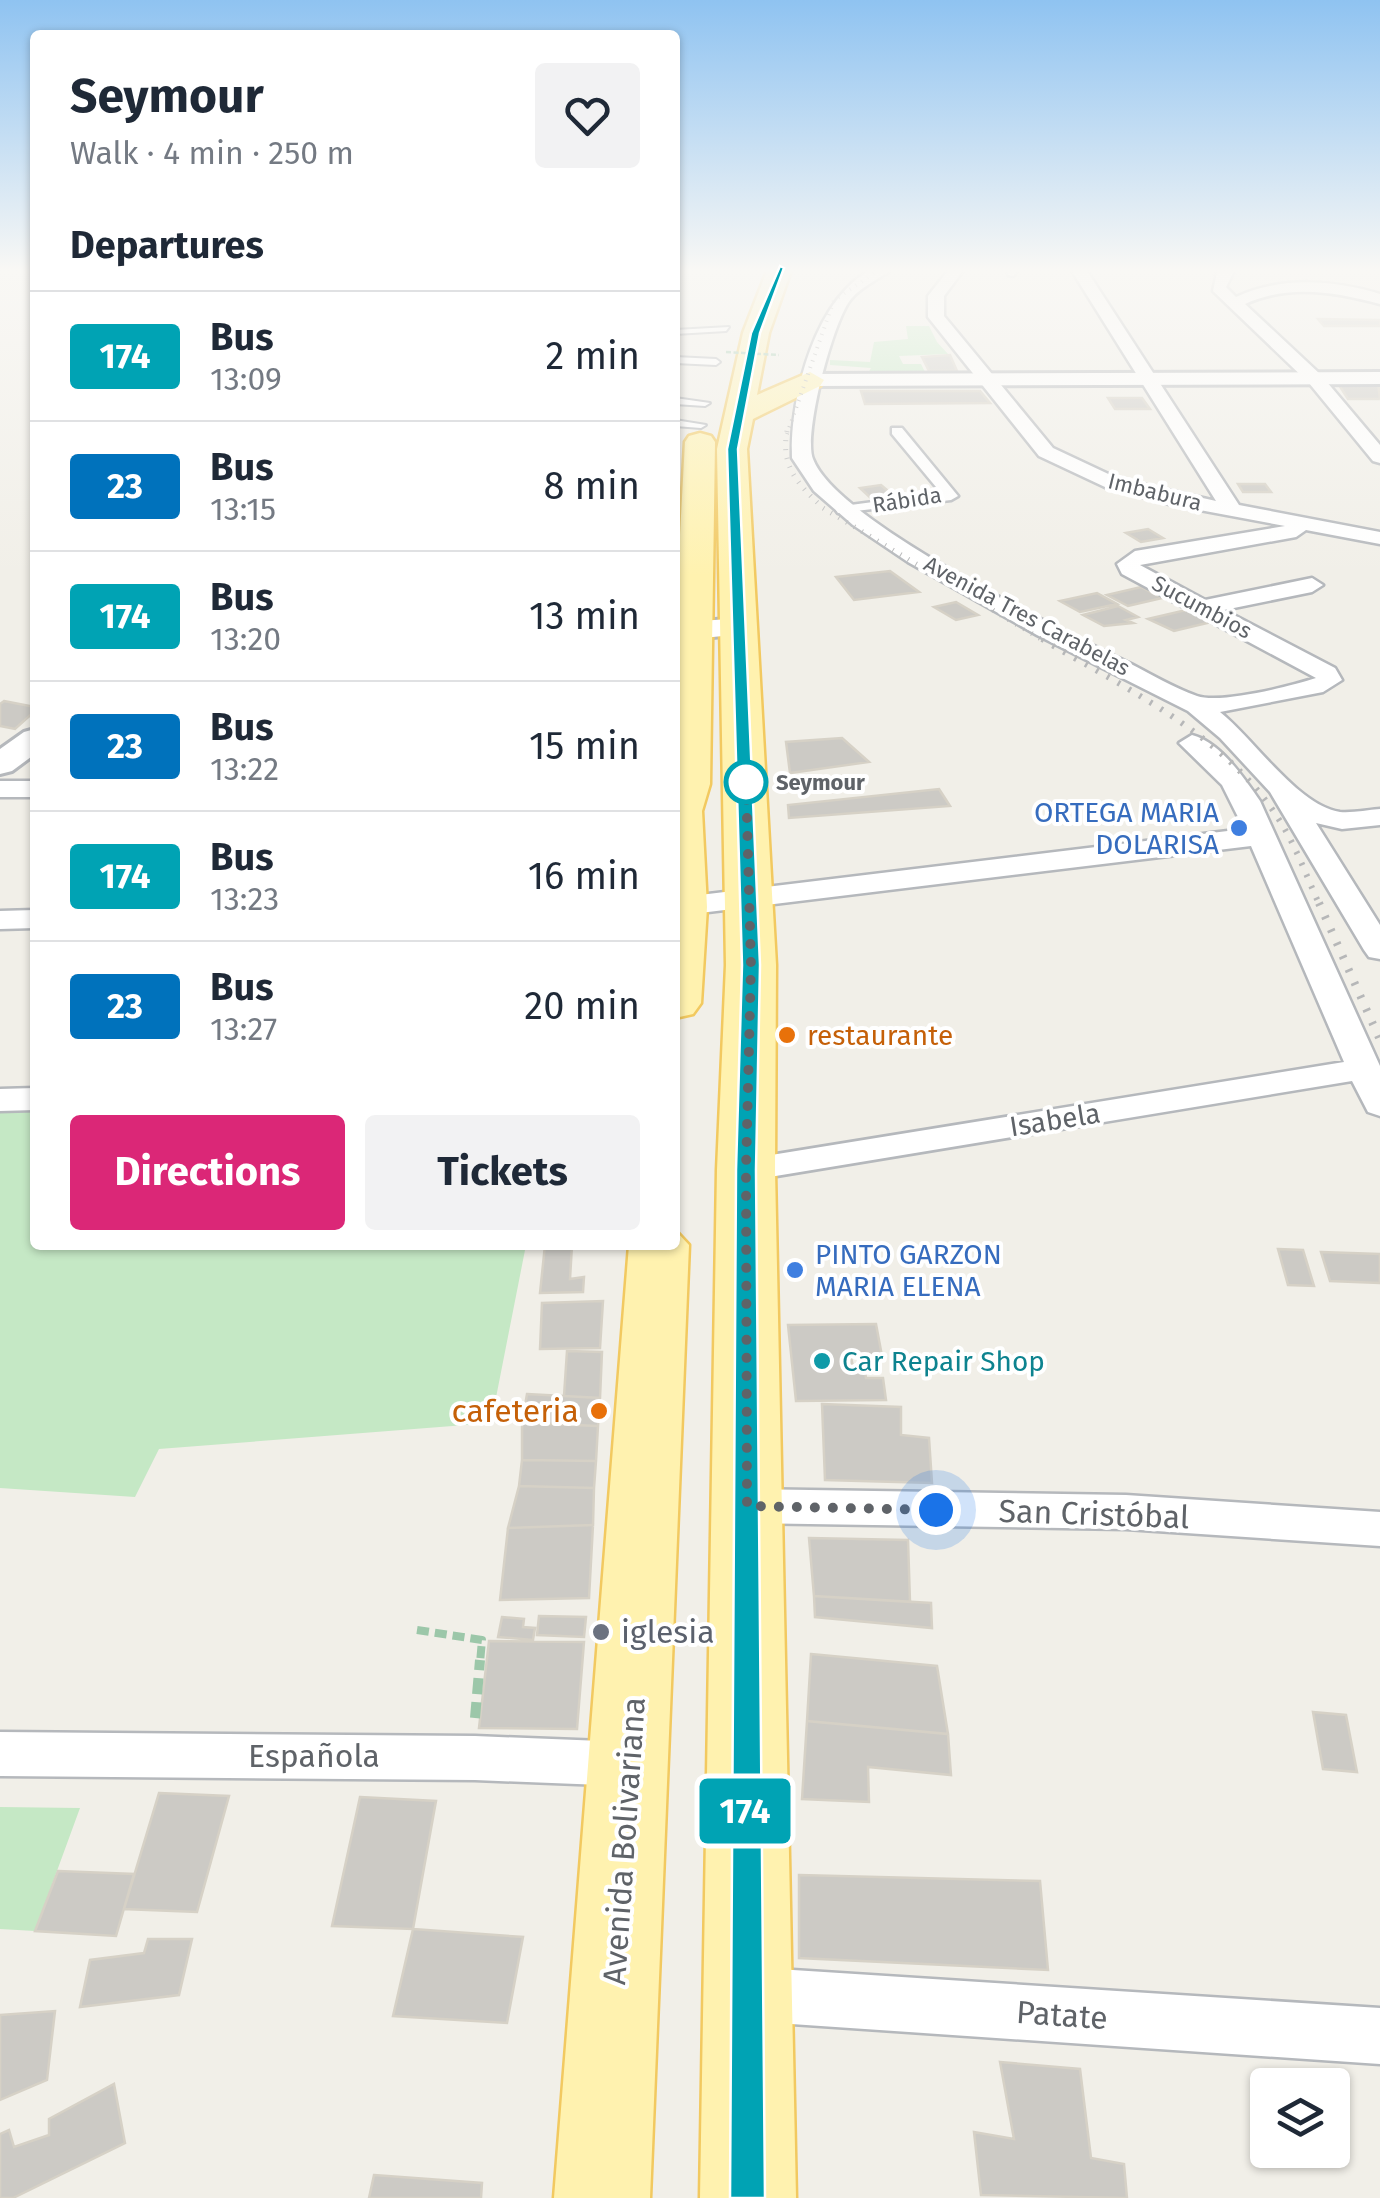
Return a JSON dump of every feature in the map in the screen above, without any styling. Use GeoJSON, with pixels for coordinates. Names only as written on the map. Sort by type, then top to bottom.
{"type":"FeatureCollection","features":[{"type":"Feature","properties":{"kind":"main road"},"geometry":{"type":"LineString","coordinates":[[739,371],[689,413],[680,811],[703,905],[746,1170],[744,1993],[748,2198]]}},
{"type":"Feature","properties":{"kind":"main road"},"geometry":{"type":"LineString","coordinates":[[680,986],[703,905],[741,627],[732,449],[736,416],[753,371]]}},
{"type":"Feature","properties":{"kind":"main road"},"geometry":{"type":"LineString","coordinates":[[736,416],[791,386],[777,371]]}},
{"type":"Feature","properties":{"kind":"main road","name":"Avenida Bolivariana"},"geometry":{"type":"LineString","coordinates":[[602,2198],[659,1250]]}},
{"type":"Feature","properties":{"kind":"street","name":"Avenida Tres Carabelas"},"geometry":{"type":"LineString","coordinates":[[767,371],[802,457],[823,490],[843,510],[967,589],[1197,706],[1229,732],[1282,788],[1380,950]]}},
{"type":"Feature","properties":{"kind":"street"},"geometry":{"type":"LineString","coordinates":[[911,371],[992,380],[1380,378]]}},
{"type":"Feature","properties":{"kind":"street","name":"Imbabura"},"geometry":{"type":"LineString","coordinates":[[983,371],[1046,452],[1112,483],[1232,510],[1375,534]]}},
{"type":"Feature","properties":{"kind":"street"},"geometry":{"type":"LineString","coordinates":[[1143,371],[1232,510]]}},
{"type":"Feature","properties":{"kind":"street"},"geometry":{"type":"LineString","coordinates":[[1306,371],[1380,457]]}},
{"type":"Feature","properties":{"kind":"street","name":"Rábida"},"geometry":{"type":"LineString","coordinates":[[843,510],[951,496],[897,431]]}},
{"type":"Feature","properties":{"kind":"street","name":"Sucumbios"},"geometry":{"type":"LineString","coordinates":[[1197,706],[1236,703],[1330,680],[1326,673],[1130,569],[1128,564],[1135,558],[1322,526]]}},
{"type":"Feature","properties":{"kind":"street"},"geometry":{"type":"LineString","coordinates":[[1203,607],[1312,586]]}},
{"type":"Feature","properties":{"kind":"street"},"geometry":{"type":"LineString","coordinates":[[684,632],[741,627]]}},
{"type":"Feature","properties":{"kind":"street"},"geometry":{"type":"LineString","coordinates":[[0,764],[30,743]]}},
{"type":"Feature","properties":{"kind":"street"},"geometry":{"type":"LineString","coordinates":[[1192,743],[1232,780],[1261,836],[1380,1105]]}},
{"type":"Feature","properties":{"kind":"street"},"geometry":{"type":"LineString","coordinates":[[1282,788],[1318,817],[1346,822],[1380,817]]}},
{"type":"Feature","properties":{"kind":"street"},"geometry":{"type":"LineString","coordinates":[[0,790],[30,789]]}},
{"type":"Feature","properties":{"kind":"street"},"geometry":{"type":"LineString","coordinates":[[703,905],[1261,836]]}},
{"type":"Feature","properties":{"kind":"street"},"geometry":{"type":"LineString","coordinates":[[1348,897],[1380,893]]}},
{"type":"Feature","properties":{"kind":"street"},"geometry":{"type":"LineString","coordinates":[[0,920],[30,919]]}},
{"type":"Feature","properties":{"kind":"street","name":"Isabela"},"geometry":{"type":"LineString","coordinates":[[746,1170],[1364,1069]]}},
{"type":"Feature","properties":{"kind":"street"},"geometry":{"type":"LineString","coordinates":[[0,1100],[30,1099]]}},
{"type":"Feature","properties":{"kind":"street","name":"San Cristóbal"},"geometry":{"type":"LineString","coordinates":[[747,1506],[1126,1512],[1380,1529]]}},
{"type":"Feature","properties":{"kind":"street","name":"Española"},"geometry":{"type":"LineString","coordinates":[[0,1754],[475,1758],[627,1764]]}},
{"type":"Feature","properties":{"kind":"street","name":"Patate"},"geometry":{"type":"LineString","coordinates":[[744,1993],[1380,2036]]}},
{"type":"Feature","properties":{"kind":"path"},"geometry":{"type":"LineString","coordinates":[[417,1630],[482,1640],[475,1758]]}},
{"type":"Feature","properties":{"kind":"green space"},"geometry":{"type":"Polygon","coordinates":[[[829,371],[924,371],[927,376],[828,376],[829,371]]]}},
{"type":"Feature","properties":{"kind":"green space"},"geometry":{"type":"Polygon","coordinates":[[[30,1100],[30,1250],[525,1250],[491,1423],[159,1449],[135,1497],[0,1488],[0,1101],[30,1100]]]}},
{"type":"Feature","properties":{"kind":"green space"},"geometry":{"type":"Polygon","coordinates":[[[0,1807],[80,1808],[35,1931],[0,1929],[0,1807]]]}},
{"type":"Feature","properties":{"kind":"building"},"geometry":{"type":"Polygon","coordinates":[[[1337,382],[1378,382],[1380,399],[1348,399],[1337,382]]]}},
{"type":"Feature","properties":{"kind":"building"},"geometry":{"type":"Polygon","coordinates":[[[861,391],[980,391],[990,403],[865,404],[861,391]]]}},
{"type":"Feature","properties":{"kind":"building"},"geometry":{"type":"Polygon","coordinates":[[[1108,398],[1142,398],[1150,409],[1115,409],[1108,398]]]}},
{"type":"Feature","properties":{"kind":"building"},"geometry":{"type":"Polygon","coordinates":[[[1238,484],[1265,484],[1271,492],[1243,492],[1238,484]]]}},
{"type":"Feature","properties":{"kind":"building"},"geometry":{"type":"Polygon","coordinates":[[[881,485],[899,500],[875,502],[860,488],[881,485]]]}},
{"type":"Feature","properties":{"kind":"building"},"geometry":{"type":"Polygon","coordinates":[[[1148,529],[1163,538],[1141,542],[1126,533],[1148,529]]]}},
{"type":"Feature","properties":{"kind":"building"},"geometry":{"type":"Polygon","coordinates":[[[890,571],[919,592],[854,600],[836,577],[890,571]]]}},
{"type":"Feature","properties":{"kind":"building"},"geometry":{"type":"Polygon","coordinates":[[[1141,587],[1162,598],[1128,606],[1107,595],[1141,587]]]}},
{"type":"Feature","properties":{"kind":"building"},"geometry":{"type":"Polygon","coordinates":[[[1097,593],[1117,604],[1080,612],[1060,601],[1097,593]]]}},
{"type":"Feature","properties":{"kind":"building"},"geometry":{"type":"Polygon","coordinates":[[[956,602],[978,615],[956,620],[934,607],[956,602]]]}},
{"type":"Feature","properties":{"kind":"building"},"geometry":{"type":"Polygon","coordinates":[[[1118,606],[1138,617],[1126,620],[1133,623],[1104,626],[1083,615],[1118,606]]]}},
{"type":"Feature","properties":{"kind":"building"},"geometry":{"type":"Polygon","coordinates":[[[1186,610],[1211,622],[1174,631],[1148,619],[1186,610]]]}},
{"type":"Feature","properties":{"kind":"building"},"geometry":{"type":"Polygon","coordinates":[[[4,701],[30,706],[30,716],[15,729],[0,726],[0,704],[4,701]]]}},
{"type":"Feature","properties":{"kind":"building"},"geometry":{"type":"Polygon","coordinates":[[[842,738],[869,762],[790,773],[786,742],[842,738]]]}},
{"type":"Feature","properties":{"kind":"building"},"geometry":{"type":"Polygon","coordinates":[[[841,776],[845,785],[822,787],[817,778],[841,776]]]}},
{"type":"Feature","properties":{"kind":"building"},"geometry":{"type":"Polygon","coordinates":[[[939,789],[950,806],[789,818],[788,805],[939,789]]]}},
{"type":"Feature","properties":{"kind":"building"},"geometry":{"type":"Polygon","coordinates":[[[1278,1249],[1303,1250],[1314,1286],[1288,1285],[1278,1249]]]}},
{"type":"Feature","properties":{"kind":"building"},"geometry":{"type":"Polygon","coordinates":[[[544,1250],[572,1250],[570,1279],[584,1277],[583,1292],[540,1293],[544,1250]]]}},
{"type":"Feature","properties":{"kind":"building"},"geometry":{"type":"Polygon","coordinates":[[[1321,1252],[1380,1254],[1380,1283],[1330,1281],[1321,1252]]]}},
{"type":"Feature","properties":{"kind":"building"},"geometry":{"type":"Polygon","coordinates":[[[603,1301],[600,1348],[540,1349],[542,1303],[603,1301]]]}},
{"type":"Feature","properties":{"kind":"building","name":"Car Repair Shop"},"geometry":{"type":"Polygon","coordinates":[[[876,1324],[882,1356],[851,1357],[853,1367],[864,1366],[866,1378],[883,1378],[886,1400],[796,1401],[788,1325],[876,1324]]]}},
{"type":"Feature","properties":{"kind":"building"},"geometry":{"type":"Polygon","coordinates":[[[567,1351],[602,1352],[600,1398],[564,1396],[567,1351]]]}},
{"type":"Feature","properties":{"kind":"building"},"geometry":{"type":"Polygon","coordinates":[[[527,1394],[600,1398],[598,1426],[522,1423],[527,1394]]]}},
{"type":"Feature","properties":{"kind":"building"},"geometry":{"type":"Polygon","coordinates":[[[822,1404],[901,1407],[901,1435],[929,1438],[932,1483],[825,1480],[822,1404]]]}},
{"type":"Feature","properties":{"kind":"building"},"geometry":{"type":"Polygon","coordinates":[[[522,1423],[598,1426],[596,1461],[522,1460],[522,1423]]]}},
{"type":"Feature","properties":{"kind":"building"},"geometry":{"type":"Polygon","coordinates":[[[522,1460],[596,1461],[594,1488],[519,1486],[522,1460]]]}},
{"type":"Feature","properties":{"kind":"building"},"geometry":{"type":"Polygon","coordinates":[[[519,1486],[594,1488],[593,1525],[508,1528],[519,1486]]]}},
{"type":"Feature","properties":{"kind":"building"},"geometry":{"type":"Polygon","coordinates":[[[593,1525],[589,1598],[500,1600],[508,1528],[593,1525]]]}},
{"type":"Feature","properties":{"kind":"building"},"geometry":{"type":"Polygon","coordinates":[[[809,1538],[908,1540],[910,1602],[814,1596],[809,1538]]]}},
{"type":"Feature","properties":{"kind":"building"},"geometry":{"type":"Polygon","coordinates":[[[814,1596],[931,1603],[932,1628],[815,1617],[814,1596]]]}},
{"type":"Feature","properties":{"kind":"building"},"geometry":{"type":"Polygon","coordinates":[[[539,1616],[586,1617],[584,1637],[537,1635],[539,1616]]]}},
{"type":"Feature","properties":{"kind":"building"},"geometry":{"type":"Polygon","coordinates":[[[502,1617],[524,1619],[523,1627],[535,1628],[533,1640],[498,1637],[502,1617]]]}},
{"type":"Feature","properties":{"kind":"building"},"geometry":{"type":"Polygon","coordinates":[[[489,1641],[584,1642],[577,1729],[479,1728],[489,1641]]]}},
{"type":"Feature","properties":{"kind":"building"},"geometry":{"type":"Polygon","coordinates":[[[811,1654],[937,1666],[948,1734],[807,1721],[811,1654]]]}},
{"type":"Feature","properties":{"kind":"building"},"geometry":{"type":"Polygon","coordinates":[[[1313,1712],[1346,1715],[1357,1772],[1323,1769],[1313,1712]]]}},
{"type":"Feature","properties":{"kind":"building"},"geometry":{"type":"Polygon","coordinates":[[[807,1721],[948,1734],[951,1775],[868,1767],[869,1802],[802,1799],[807,1721]]]}},
{"type":"Feature","properties":{"kind":"building"},"geometry":{"type":"Polygon","coordinates":[[[159,1793],[229,1796],[197,1912],[124,1909],[159,1793]]]}},
{"type":"Feature","properties":{"kind":"building"},"geometry":{"type":"Polygon","coordinates":[[[360,1797],[436,1801],[413,1929],[332,1926],[360,1797]]]}},
{"type":"Feature","properties":{"kind":"building"},"geometry":{"type":"Polygon","coordinates":[[[58,1871],[134,1874],[116,1936],[35,1931],[58,1871]]]}},
{"type":"Feature","properties":{"kind":"building"},"geometry":{"type":"Polygon","coordinates":[[[799,1875],[1040,1881],[1048,1970],[799,1958],[799,1875]]]}},
{"type":"Feature","properties":{"kind":"building"},"geometry":{"type":"Polygon","coordinates":[[[413,1929],[523,1937],[507,2023],[393,2016],[413,1929]]]}},
{"type":"Feature","properties":{"kind":"building"},"geometry":{"type":"Polygon","coordinates":[[[148,1939],[192,1939],[179,1995],[80,2007],[90,1960],[144,1953],[148,1939]]]}},
{"type":"Feature","properties":{"kind":"building"},"geometry":{"type":"Polygon","coordinates":[[[55,2011],[47,2080],[0,2100],[0,2015],[55,2011]]]}},
{"type":"Feature","properties":{"kind":"building"},"geometry":{"type":"Polygon","coordinates":[[[1000,2062],[1080,2069],[1091,2158],[1124,2164],[1127,2198],[981,2195],[974,2132],[1014,2139],[1000,2062]]]}},
{"type":"Feature","properties":{"kind":"building"},"geometry":{"type":"Polygon","coordinates":[[[114,2084],[125,2143],[13,2198],[0,2198],[0,2134],[9,2130],[14,2147],[49,2135],[49,2119],[114,2084]]]}},
{"type":"Feature","properties":{"kind":"building"},"geometry":{"type":"Polygon","coordinates":[[[374,2175],[482,2183],[481,2198],[369,2198],[374,2175]]]}},
{"type":"Feature","properties":{"kind":"railway"},"geometry":{"type":"LineString","coordinates":[[787,434],[809,371]]}},
{"type":"Feature","properties":{"kind":"railway"},"geometry":{"type":"LineString","coordinates":[[787,431],[786,455],[793,474],[823,508],[1046,642]]}},
{"type":"Feature","properties":{"kind":"railway"},"geometry":{"type":"LineString","coordinates":[[1042,639],[1179,721],[1241,772],[1288,835],[1320,906]]}},
{"type":"Feature","properties":{"kind":"railway"},"geometry":{"type":"LineString","coordinates":[[1319,903],[1380,1040]]}},
{"type":"Feature","properties":{"kind":"bus line","name":"174"},"geometry":{"type":"LineString","coordinates":[[747,371],[732,449],[751,965],[746,1170],[744,1993],[748,2198]]}},
{"type":"Feature","properties":{"kind":"place","name":"Seymour"},"geometry":{"type":"Point","coordinates":[746,782]}},
{"type":"Feature","properties":{"kind":"place","name":"ORTEGA MARIA DOLARISA"},"geometry":{"type":"Point","coordinates":[1239,828]}},
{"type":"Feature","properties":{"kind":"place","name":"restaurante"},"geometry":{"type":"Point","coordinates":[787,1035]}},
{"type":"Feature","properties":{"kind":"place","name":"PINTO GARZON MARIA ELENA"},"geometry":{"type":"Point","coordinates":[795,1270]}},
{"type":"Feature","properties":{"kind":"place","name":"Car Repair Shop"},"geometry":{"type":"Point","coordinates":[822,1361]}},
{"type":"Feature","properties":{"kind":"place","name":"cafeteria"},"geometry":{"type":"Point","coordinates":[599,1411]}},
{"type":"Feature","properties":{"kind":"place","name":"iglesia"},"geometry":{"type":"Point","coordinates":[601,1632]}},
{"type":"Feature","properties":{"kind":"route"},"geometry":{"type":"LineString","coordinates":[[746,782],[751,965],[746,1170],[747,1506],[936,1510]]}}]}
